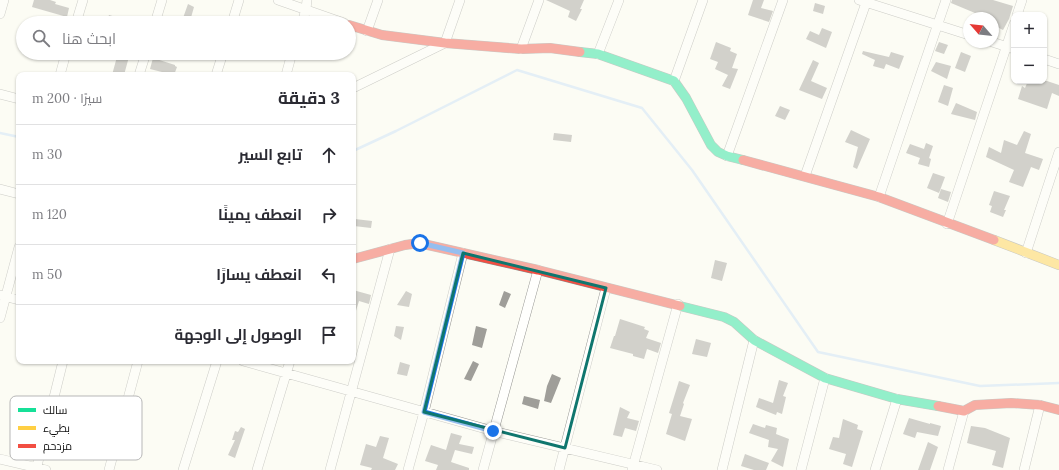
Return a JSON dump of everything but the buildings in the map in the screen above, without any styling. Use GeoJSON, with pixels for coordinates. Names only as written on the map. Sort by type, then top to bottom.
{"type":"FeatureCollection","features":[{"type":"Feature","properties":{"kind":"street"},"geometry":{"type":"LineString","coordinates":[[0,14],[4,0]]}},
{"type":"Feature","properties":{"kind":"street"},"geometry":{"type":"LineString","coordinates":[[78,16],[83,0]]}},
{"type":"Feature","properties":{"kind":"street"},"geometry":{"type":"LineString","coordinates":[[157,16],[162,0]]}},
{"type":"Feature","properties":{"kind":"street"},"geometry":{"type":"LineString","coordinates":[[234,16],[239,0]]}},
{"type":"Feature","properties":{"kind":"street"},"geometry":{"type":"LineString","coordinates":[[278,0],[307,4],[330,16]]}},
{"type":"Feature","properties":{"kind":"street"},"geometry":{"type":"LineString","coordinates":[[367,31],[378,0]]}},
{"type":"Feature","properties":{"kind":"street"},"geometry":{"type":"LineString","coordinates":[[356,87],[445,43],[460,0]]}},
{"type":"Feature","properties":{"kind":"street"},"geometry":{"type":"LineString","coordinates":[[522,49],[539,0]]}},
{"type":"Feature","properties":{"kind":"street"},"geometry":{"type":"LineString","coordinates":[[598,54],[619,0]]}},
{"type":"Feature","properties":{"kind":"street"},"geometry":{"type":"LineString","coordinates":[[674,81],[703,0]]}},
{"type":"Feature","properties":{"kind":"street"},"geometry":{"type":"LineString","coordinates":[[727,156],[783,0]]}},
{"type":"Feature","properties":{"kind":"street"},"geometry":{"type":"LineString","coordinates":[[878,197],[946,0]]}},
{"type":"Feature","properties":{"kind":"street"},"geometry":{"type":"LineString","coordinates":[[1018,12],[1022,0]]}},
{"type":"Feature","properties":{"kind":"street"},"geometry":{"type":"LineString","coordinates":[[805,176],[864,1],[963,33]]}},
{"type":"Feature","properties":{"kind":"street"},"geometry":{"type":"LineString","coordinates":[[304,16],[307,4]]}},
{"type":"Feature","properties":{"kind":"street"},"geometry":{"type":"LineString","coordinates":[[356,27],[382,35],[445,43],[522,49],[550,48],[598,54],[674,81],[686,98],[711,145],[718,152],[727,156],[878,197],[1059,265]]}},
{"type":"Feature","properties":{"kind":"street"},"geometry":{"type":"LineString","coordinates":[[947,224],[1010,48],[999,44]]}},
{"type":"Feature","properties":{"kind":"street"},"geometry":{"type":"LineString","coordinates":[[61,72],[64,60]]}},
{"type":"Feature","properties":{"kind":"street"},"geometry":{"type":"LineString","coordinates":[[141,72],[144,60]]}},
{"type":"Feature","properties":{"kind":"street"},"geometry":{"type":"LineString","coordinates":[[217,72],[221,60]]}},
{"type":"Feature","properties":{"kind":"street"},"geometry":{"type":"LineString","coordinates":[[287,72],[290,60]]}},
{"type":"Feature","properties":{"kind":"street"},"geometry":{"type":"LineString","coordinates":[[1047,60],[1059,64]]}},
{"type":"Feature","properties":{"kind":"street"},"geometry":{"type":"LineString","coordinates":[[0,94],[16,98]]}},
{"type":"Feature","properties":{"kind":"street"},"geometry":{"type":"LineString","coordinates":[[1026,253],[1059,152]]}},
{"type":"Feature","properties":{"kind":"street"},"geometry":{"type":"LineString","coordinates":[[0,189],[16,193]]}},
{"type":"Feature","properties":{"kind":"street"},"geometry":{"type":"LineString","coordinates":[[356,258],[405,245],[420,243],[678,304],[724,317],[734,322],[754,340],[825,378],[897,399],[964,411]]}},
{"type":"Feature","properties":{"kind":"street"},"geometry":{"type":"LineString","coordinates":[[330,470],[390,249]]}},
{"type":"Feature","properties":{"kind":"street"},"geometry":{"type":"LineString","coordinates":[[356,253],[368,255]]}},
{"type":"Feature","properties":{"kind":"street"},"geometry":{"type":"LineString","coordinates":[[408,470],[424,412],[463,253]]}},
{"type":"Feature","properties":{"kind":"street"},"geometry":{"type":"LineString","coordinates":[[0,318],[3,296],[16,256]]}},
{"type":"Feature","properties":{"kind":"street"},"geometry":{"type":"LineString","coordinates":[[483,470],[538,270]]}},
{"type":"Feature","properties":{"kind":"street"},"geometry":{"type":"LineString","coordinates":[[559,470],[606,288]]}},
{"type":"Feature","properties":{"kind":"street"},"geometry":{"type":"LineString","coordinates":[[3,296],[16,299]]}},
{"type":"Feature","properties":{"kind":"street"},"geometry":{"type":"LineString","coordinates":[[632,467],[678,304]]}},
{"type":"Feature","properties":{"kind":"street"},"geometry":{"type":"LineString","coordinates":[[722,470],[754,340]]}},
{"type":"Feature","properties":{"kind":"street"},"geometry":{"type":"LineString","coordinates":[[54,396],[62,364]]}},
{"type":"Feature","properties":{"kind":"street"},"geometry":{"type":"LineString","coordinates":[[129,396],[137,364]]}},
{"type":"Feature","properties":{"kind":"street"},"geometry":{"type":"LineString","coordinates":[[183,470],[216,364]]}},
{"type":"Feature","properties":{"kind":"street"},"geometry":{"type":"LineString","coordinates":[[254,364],[493,431],[565,448],[632,467],[656,470]]}},
{"type":"Feature","properties":{"kind":"street"},"geometry":{"type":"LineString","coordinates":[[257,470],[289,364]]}},
{"type":"Feature","properties":{"kind":"street"},"geometry":{"type":"LineString","coordinates":[[801,470],[825,378]]}},
{"type":"Feature","properties":{"kind":"street"},"geometry":{"type":"LineString","coordinates":[[875,470],[897,399]]}},
{"type":"Feature","properties":{"kind":"street"},"geometry":{"type":"LineString","coordinates":[[948,470],[964,411],[975,404],[1011,403],[1040,405],[1059,410]]}},
{"type":"Feature","properties":{"kind":"street"},"geometry":{"type":"LineString","coordinates":[[1024,470],[1040,405]]}},
{"type":"Feature","properties":{"kind":"street"},"geometry":{"type":"LineString","coordinates":[[0,459],[36,469],[46,470]]}},
{"type":"Feature","properties":{"kind":"street"},"geometry":{"type":"LineString","coordinates":[[109,470],[112,460]]}},
{"type":"Feature","properties":{"kind":"highlighted area"},"geometry":{"type":"Polygon","coordinates":[[[463,253],[606,288],[565,448],[424,412],[463,253]]]}},
{"type":"Feature","properties":{"kind":"waterway"},"geometry":{"type":"LineString","coordinates":[[356,150],[517,70],[642,108],[692,170],[818,352],[980,386],[1059,383]]}},
{"type":"Feature","properties":{"kind":"waterway"},"geometry":{"type":"LineString","coordinates":[[0,133],[16,136]]}},
{"type":"Feature","properties":{"kind":"traffic: fast"},"geometry":{"type":"LineString","coordinates":[[580,52],[598,54],[674,81],[686,98],[711,145],[718,152],[743,160]]}},
{"type":"Feature","properties":{"kind":"traffic: fast"},"geometry":{"type":"LineString","coordinates":[[680,306],[724,317],[734,322],[754,340],[825,378],[897,399],[938,406]]}},
{"type":"Feature","properties":{"kind":"traffic: slow"},"geometry":{"type":"LineString","coordinates":[[994,240],[1059,265]]}},
{"type":"Feature","properties":{"kind":"traffic: jam"},"geometry":{"type":"LineString","coordinates":[[356,27],[382,35],[445,43],[521,49],[550,48],[580,52]]}},
{"type":"Feature","properties":{"kind":"traffic: jam"},"geometry":{"type":"LineString","coordinates":[[743,160],[879,197],[994,240]]}},
{"type":"Feature","properties":{"kind":"traffic: jam"},"geometry":{"type":"LineString","coordinates":[[356,258],[405,245],[419,243],[538,270],[680,306]]}},
{"type":"Feature","properties":{"kind":"traffic: jam"},"geometry":{"type":"LineString","coordinates":[[938,406],[964,411],[975,405],[1011,403],[1040,405],[1059,410]]}},
{"type":"Feature","properties":{"kind":"route"},"geometry":{"type":"LineString","coordinates":[[420,243],[463,253],[424,412],[493,431]]}}]}
